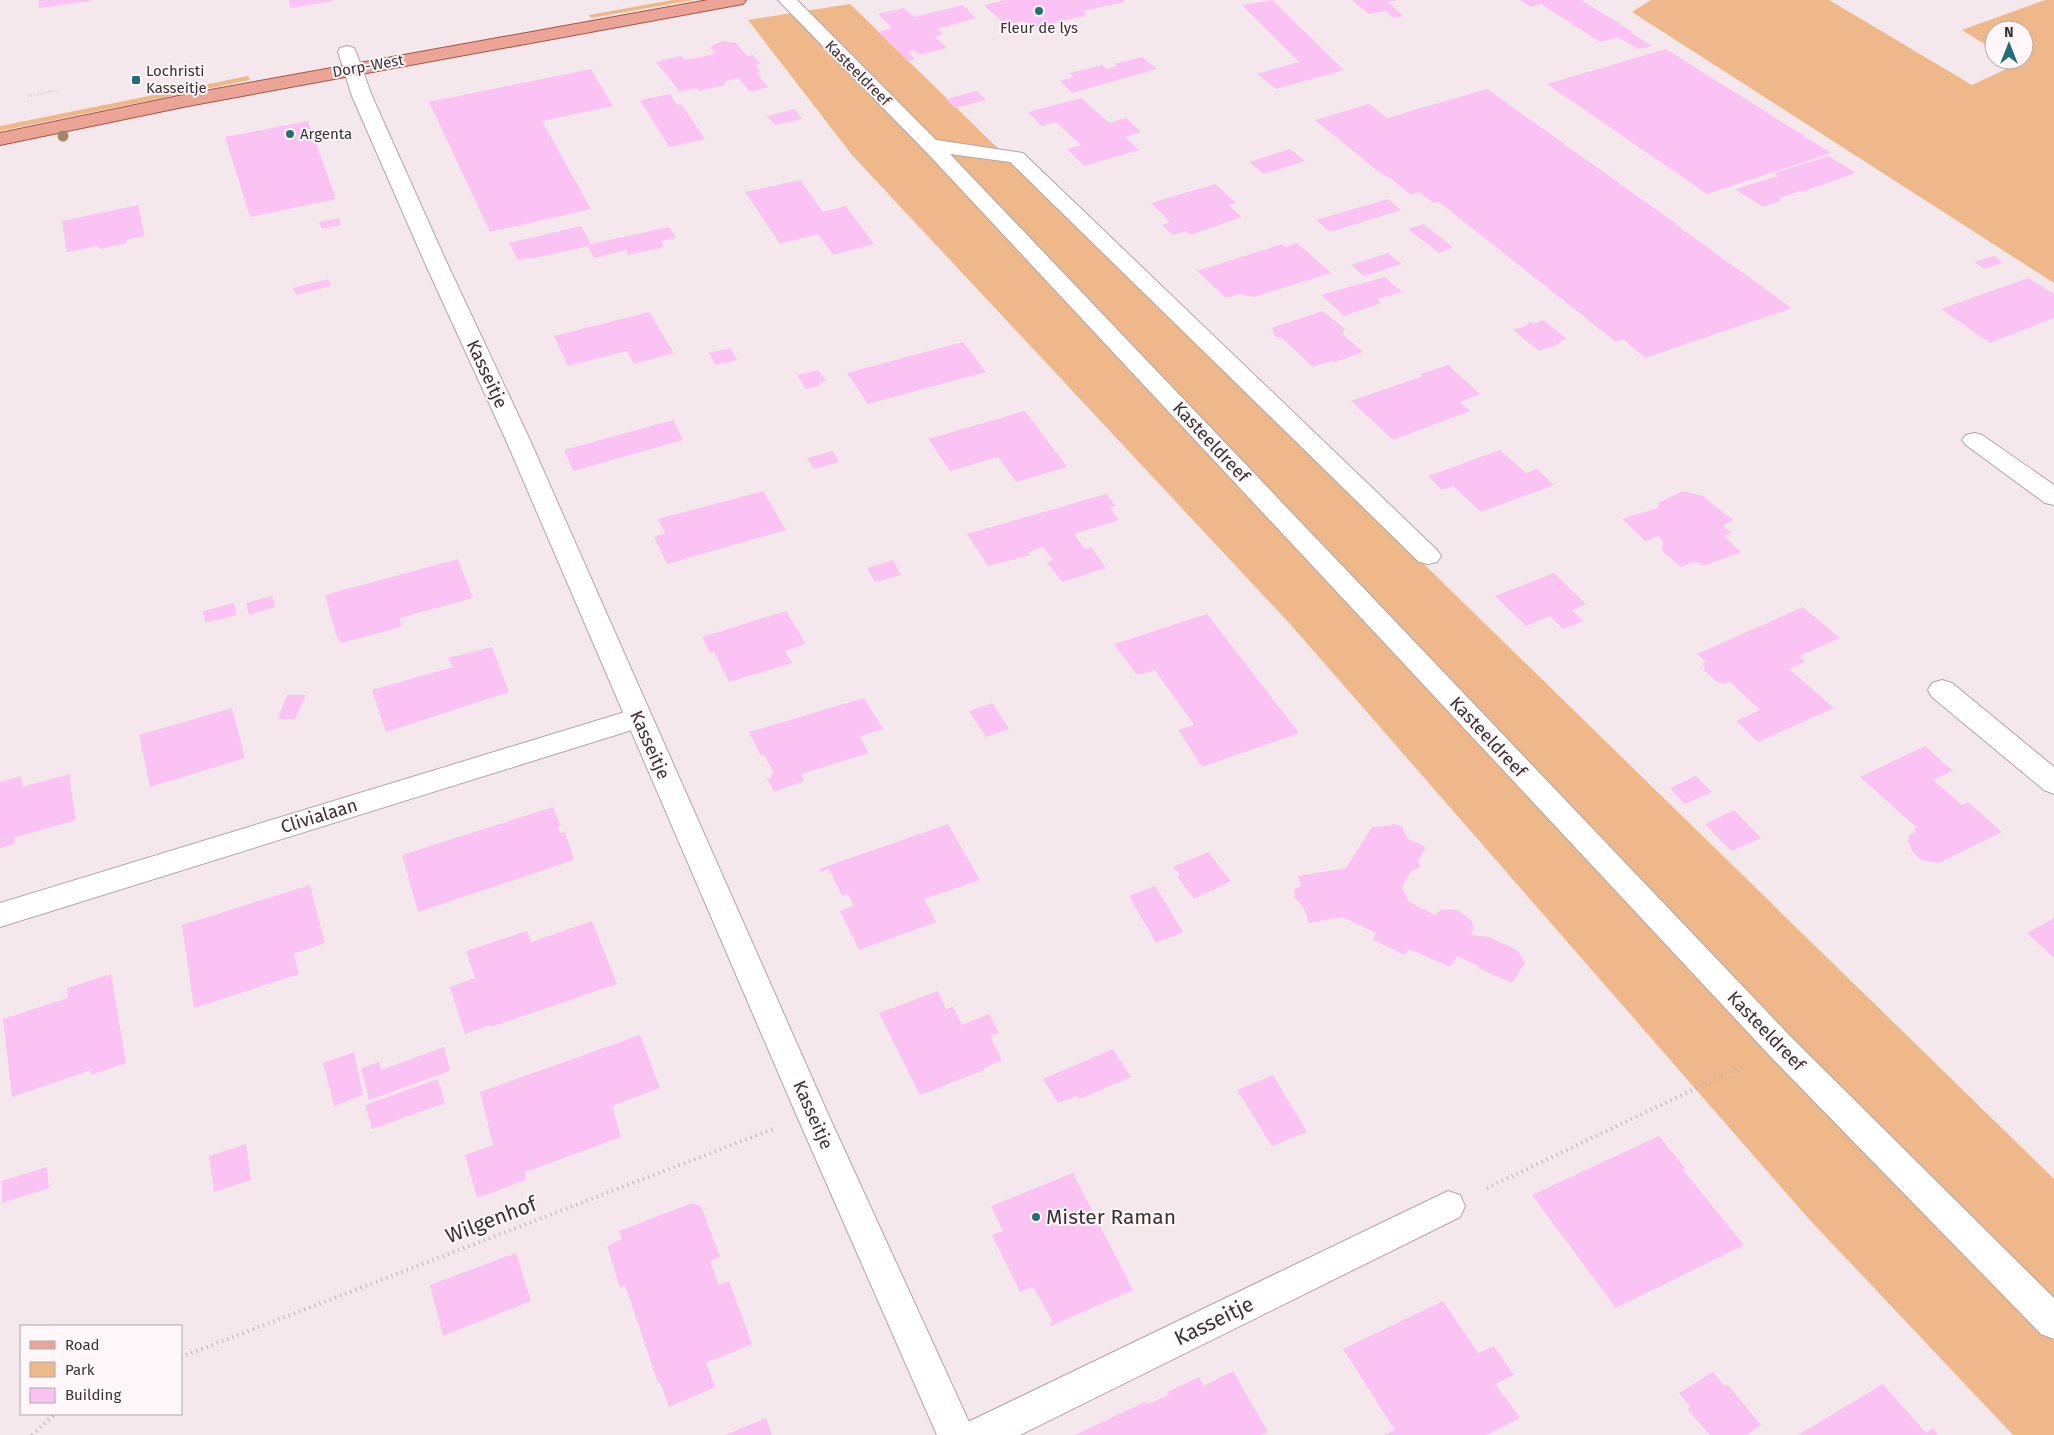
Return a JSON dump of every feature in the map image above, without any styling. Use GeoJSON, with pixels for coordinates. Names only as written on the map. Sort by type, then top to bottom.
{"type":"FeatureCollection","features":[{"type":"Feature","properties":{"kind":"main road"},"geometry":{"type":"LineString","coordinates":[[457,33],[649,0]]}},
{"type":"Feature","properties":{"kind":"main road","name":"Dorp-West"},"geometry":{"type":"LineString","coordinates":[[0,139],[188,100],[349,56],[737,0]]}},
{"type":"Feature","properties":{"kind":"main road"},"geometry":{"type":"LineString","coordinates":[[0,122],[252,70]]}},
{"type":"Feature","properties":{"kind":"street","name":"Kasteeldreef"},"geometry":{"type":"LineString","coordinates":[[787,0],[930,145],[1781,1047],[2054,1322]]}},
{"type":"Feature","properties":{"kind":"street","name":"Kasseitje"},"geometry":{"type":"LineString","coordinates":[[349,56],[362,96],[435,261],[517,438],[812,1114],[956,1435]]}},
{"type":"Feature","properties":{"kind":"street"},"geometry":{"type":"LineString","coordinates":[[930,145],[1016,157],[1428,556]]}},
{"type":"Feature","properties":{"kind":"street"},"geometry":{"type":"LineString","coordinates":[[1974,440],[2054,497]]}},
{"type":"Feature","properties":{"kind":"street"},"geometry":{"type":"LineString","coordinates":[[1942,690],[2054,783]]}},
{"type":"Feature","properties":{"kind":"street","name":"Clivialaan"},"geometry":{"type":"LineString","coordinates":[[0,915],[638,718]]}},
{"type":"Feature","properties":{"kind":"street","name":"Kasseitje"},"geometry":{"type":"LineString","coordinates":[[981,1435],[1448,1206]]}},
{"type":"Feature","properties":{"kind":"path"},"geometry":{"type":"LineString","coordinates":[[1448,1206],[1781,1047]]}},
{"type":"Feature","properties":{"kind":"path","name":"Wilgenhof"},"geometry":{"type":"LineString","coordinates":[[182,1357],[812,1114]]}},
{"type":"Feature","properties":{"kind":"path"},"geometry":{"type":"LineString","coordinates":[[32,1435],[54,1415]]}},
{"type":"Feature","properties":{"kind":"green space"},"geometry":{"type":"Polygon","coordinates":[[[672,0],[694,0],[591,18],[589,15],[672,0]]]}},
{"type":"Feature","properties":{"kind":"green space"},"geometry":{"type":"Polygon","coordinates":[[[1651,0],[1829,0],[1972,85],[2004,70],[2034,70],[2034,20],[1990,20],[2045,0],[2054,0],[2054,283],[1632,12],[1651,0]]]}},
{"type":"Feature","properties":{"kind":"green space"},"geometry":{"type":"Polygon","coordinates":[[[850,4],[2054,1179],[2054,1435],[2013,1435],[1808,1218],[1291,625],[852,155],[748,20],[850,4]]]}},
{"type":"Feature","properties":{"kind":"green space"},"geometry":{"type":"Polygon","coordinates":[[[1984,22],[1984,44],[1962,30],[1984,22]]]}},
{"type":"Feature","properties":{"kind":"green space"},"geometry":{"type":"Polygon","coordinates":[[[248,76],[250,80],[0,131],[0,126],[248,76]]]}},
{"type":"Feature","properties":{"kind":"building"},"geometry":{"type":"Polygon","coordinates":[[[39,0],[91,0],[91,1],[39,8],[39,0]]]}},
{"type":"Feature","properties":{"kind":"building"},"geometry":{"type":"Polygon","coordinates":[[[289,0],[333,0],[333,1],[290,8],[289,0]]]}},
{"type":"Feature","properties":{"kind":"building"},"geometry":{"type":"Polygon","coordinates":[[[1005,0],[1123,0],[1125,2],[1083,11],[1087,15],[1033,28],[1024,21],[1006,25],[984,5],[1005,0]]]}},
{"type":"Feature","properties":{"kind":"building"},"geometry":{"type":"Polygon","coordinates":[[[1272,0],[1344,70],[1276,89],[1257,74],[1299,62],[1242,5],[1272,0]]]}},
{"type":"Feature","properties":{"kind":"building"},"geometry":{"type":"Polygon","coordinates":[[[1352,0],[1399,0],[1388,2],[1403,16],[1393,18],[1386,11],[1369,14],[1352,0]]]}},
{"type":"Feature","properties":{"kind":"building"},"geometry":{"type":"Polygon","coordinates":[[[1520,0],[1581,0],[1633,32],[1625,35],[1632,33],[1652,46],[1638,49],[1618,37],[1600,42],[1541,4],[1531,7],[1520,0]]]}},
{"type":"Feature","properties":{"kind":"building"},"geometry":{"type":"Polygon","coordinates":[[[963,5],[976,18],[937,29],[943,34],[935,37],[947,48],[919,55],[914,50],[908,52],[915,59],[908,61],[878,32],[892,28],[878,14],[904,8],[914,17],[963,5]]]}},
{"type":"Feature","properties":{"kind":"building"},"geometry":{"type":"Polygon","coordinates":[[[723,41],[736,43],[747,56],[753,55],[761,64],[755,65],[761,72],[756,73],[768,87],[750,92],[738,78],[723,82],[726,85],[699,91],[697,88],[680,92],[656,62],[681,56],[685,60],[715,54],[711,49],[712,45],[723,41]]]}},
{"type":"Feature","properties":{"kind":"building"},"geometry":{"type":"Polygon","coordinates":[[[1666,49],[1831,153],[1707,194],[1547,84],[1666,49]]]}},
{"type":"Feature","properties":{"kind":"building"},"geometry":{"type":"Polygon","coordinates":[[[1142,57],[1157,69],[1072,93],[1060,81],[1074,77],[1070,73],[1102,65],[1107,69],[1117,66],[1114,64],[1142,57]]]}},
{"type":"Feature","properties":{"kind":"building"},"geometry":{"type":"Polygon","coordinates":[[[591,69],[613,106],[542,121],[591,209],[490,232],[429,102],[591,69]]]}},
{"type":"Feature","properties":{"kind":"building"},"geometry":{"type":"Polygon","coordinates":[[[1487,89],[1792,308],[1645,358],[1623,339],[1616,342],[1439,202],[1433,203],[1419,192],[1411,195],[1392,179],[1380,173],[1315,120],[1369,104],[1387,118],[1487,89]]]}},
{"type":"Feature","properties":{"kind":"building"},"geometry":{"type":"Polygon","coordinates":[[[977,91],[986,100],[955,108],[946,99],[977,91]]]}},
{"type":"Feature","properties":{"kind":"building"},"geometry":{"type":"Polygon","coordinates":[[[670,94],[677,105],[681,104],[705,139],[669,147],[640,100],[670,94]]]}},
{"type":"Feature","properties":{"kind":"building"},"geometry":{"type":"Polygon","coordinates":[[[1081,98],[1109,123],[1126,118],[1141,132],[1125,137],[1139,150],[1084,166],[1067,149],[1081,145],[1056,122],[1042,126],[1028,112],[1081,98]]]}},
{"type":"Feature","properties":{"kind":"building"},"geometry":{"type":"Polygon","coordinates":[[[795,109],[802,119],[775,125],[767,116],[795,109]]]}},
{"type":"Feature","properties":{"kind":"building"},"geometry":{"type":"Polygon","coordinates":[[[308,121],[336,199],[250,217],[225,137],[308,121]]]}},
{"type":"Feature","properties":{"kind":"building"},"geometry":{"type":"Polygon","coordinates":[[[1290,149],[1305,161],[1264,174],[1249,162],[1290,149]]]}},
{"type":"Feature","properties":{"kind":"building"},"geometry":{"type":"Polygon","coordinates":[[[1829,156],[1856,173],[1779,198],[1782,200],[1763,207],[1735,189],[1778,176],[1774,173],[1829,156]]]}},
{"type":"Feature","properties":{"kind":"building"},"geometry":{"type":"Polygon","coordinates":[[[800,180],[823,212],[846,206],[874,244],[833,255],[818,234],[780,244],[745,192],[800,180]]]}},
{"type":"Feature","properties":{"kind":"building"},"geometry":{"type":"Polygon","coordinates":[[[1215,184],[1236,203],[1228,205],[1242,217],[1190,235],[1186,231],[1173,235],[1162,225],[1170,222],[1151,203],[1215,184]]]}},
{"type":"Feature","properties":{"kind":"building"},"geometry":{"type":"Polygon","coordinates":[[[1388,199],[1401,210],[1330,232],[1316,220],[1388,199]]]}},
{"type":"Feature","properties":{"kind":"building"},"geometry":{"type":"Polygon","coordinates":[[[138,205],[145,236],[126,240],[127,243],[100,249],[99,246],[67,252],[62,221],[138,205]]]}},
{"type":"Feature","properties":{"kind":"building"},"geometry":{"type":"Polygon","coordinates":[[[339,218],[341,225],[322,229],[319,222],[339,218]]]}},
{"type":"Feature","properties":{"kind":"building"},"geometry":{"type":"Polygon","coordinates":[[[1423,224],[1453,247],[1439,253],[1408,229],[1423,224]]]}},
{"type":"Feature","properties":{"kind":"building"},"geometry":{"type":"Polygon","coordinates":[[[581,226],[591,244],[669,227],[676,238],[661,241],[664,247],[628,255],[626,250],[594,258],[588,246],[531,259],[518,260],[509,243],[581,226]]]}},
{"type":"Feature","properties":{"kind":"building"},"geometry":{"type":"Polygon","coordinates":[[[1297,243],[1331,273],[1254,297],[1239,294],[1226,298],[1197,271],[1282,244],[1285,247],[1297,243]]]}},
{"type":"Feature","properties":{"kind":"building"},"geometry":{"type":"Polygon","coordinates":[[[1388,253],[1402,264],[1364,276],[1351,265],[1388,253]]]}},
{"type":"Feature","properties":{"kind":"building"},"geometry":{"type":"Polygon","coordinates":[[[1994,256],[2003,262],[1984,269],[1974,262],[1994,256]]]}},
{"type":"Feature","properties":{"kind":"building"},"geometry":{"type":"Polygon","coordinates":[[[1385,277],[1402,292],[1377,299],[1381,303],[1344,316],[1321,295],[1385,277]]]}},
{"type":"Feature","properties":{"kind":"building"},"geometry":{"type":"Polygon","coordinates":[[[2028,278],[2054,294],[2054,318],[1990,343],[1941,309],[2028,278]]]}},
{"type":"Feature","properties":{"kind":"building"},"geometry":{"type":"Polygon","coordinates":[[[328,279],[331,286],[296,295],[293,288],[328,279]]]}},
{"type":"Feature","properties":{"kind":"building"},"geometry":{"type":"Polygon","coordinates":[[[1323,311],[1345,329],[1342,334],[1363,352],[1335,362],[1330,361],[1313,367],[1282,338],[1273,334],[1274,331],[1271,328],[1323,311]]]}},
{"type":"Feature","properties":{"kind":"building"},"geometry":{"type":"Polygon","coordinates":[[[649,312],[674,353],[634,364],[627,351],[568,366],[554,336],[649,312]]]}},
{"type":"Feature","properties":{"kind":"building"},"geometry":{"type":"Polygon","coordinates":[[[1543,320],[1567,339],[1558,342],[1560,344],[1539,351],[1513,330],[1528,325],[1527,323],[1531,322],[1534,324],[1543,320]]]}},
{"type":"Feature","properties":{"kind":"building"},"geometry":{"type":"Polygon","coordinates":[[[963,342],[986,372],[868,404],[847,373],[963,342]]]}},
{"type":"Feature","properties":{"kind":"building"},"geometry":{"type":"Polygon","coordinates":[[[731,348],[737,360],[715,365],[709,353],[731,348]]]}},
{"type":"Feature","properties":{"kind":"building"},"geometry":{"type":"Polygon","coordinates":[[[1448,365],[1480,394],[1460,402],[1470,411],[1393,440],[1351,401],[1423,376],[1420,374],[1448,365]]]}},
{"type":"Feature","properties":{"kind":"building"},"geometry":{"type":"Polygon","coordinates":[[[818,370],[826,381],[819,383],[821,385],[806,389],[797,375],[818,370]]]}},
{"type":"Feature","properties":{"kind":"building"},"geometry":{"type":"Polygon","coordinates":[[[1025,411],[1067,467],[1016,482],[998,457],[950,471],[928,439],[1025,411]]]}},
{"type":"Feature","properties":{"kind":"building"},"geometry":{"type":"Polygon","coordinates":[[[673,420],[683,440],[573,471],[564,450],[673,420]]]}},
{"type":"Feature","properties":{"kind":"building"},"geometry":{"type":"Polygon","coordinates":[[[1500,450],[1526,473],[1537,469],[1554,485],[1481,512],[1453,486],[1442,490],[1428,476],[1500,450]]]}},
{"type":"Feature","properties":{"kind":"building"},"geometry":{"type":"Polygon","coordinates":[[[833,451],[839,462],[814,469],[807,458],[833,451]]]}},
{"type":"Feature","properties":{"kind":"building"},"geometry":{"type":"Polygon","coordinates":[[[763,491],[786,530],[667,564],[654,537],[665,533],[658,519],[763,491]]]}},
{"type":"Feature","properties":{"kind":"building"},"geometry":{"type":"Polygon","coordinates":[[[1683,491],[1703,496],[1733,520],[1723,526],[1732,533],[1724,536],[1741,552],[1703,566],[1700,563],[1693,562],[1681,567],[1662,551],[1663,541],[1658,536],[1645,541],[1622,519],[1658,508],[1658,503],[1683,491]]]}},
{"type":"Feature","properties":{"kind":"building"},"geometry":{"type":"Polygon","coordinates":[[[1106,494],[1116,506],[1110,508],[1119,520],[1074,534],[1085,549],[1091,547],[1106,568],[1062,582],[1047,562],[1053,560],[1043,547],[1028,552],[1030,555],[988,566],[967,534],[1106,494]]]}},
{"type":"Feature","properties":{"kind":"building"},"geometry":{"type":"Polygon","coordinates":[[[458,559],[473,598],[400,618],[401,627],[341,643],[337,638],[325,595],[458,559]]]}},
{"type":"Feature","properties":{"kind":"building"},"geometry":{"type":"Polygon","coordinates":[[[893,560],[901,575],[875,582],[867,568],[893,560]]]}},
{"type":"Feature","properties":{"kind":"building"},"geometry":{"type":"Polygon","coordinates":[[[1554,573],[1586,604],[1572,610],[1584,621],[1563,629],[1550,616],[1526,626],[1495,596],[1554,573]]]}},
{"type":"Feature","properties":{"kind":"building"},"geometry":{"type":"Polygon","coordinates":[[[272,596],[276,607],[249,615],[246,603],[272,596]]]}},
{"type":"Feature","properties":{"kind":"building"},"geometry":{"type":"Polygon","coordinates":[[[234,603],[237,615],[205,623],[203,611],[234,603]]]}},
{"type":"Feature","properties":{"kind":"building"},"geometry":{"type":"Polygon","coordinates":[[[1803,607],[1840,638],[1799,656],[1805,662],[1789,669],[1834,708],[1758,742],[1736,721],[1760,710],[1729,681],[1724,684],[1716,681],[1704,670],[1705,668],[1702,664],[1706,662],[1697,654],[1803,607]]]}},
{"type":"Feature","properties":{"kind":"building"},"geometry":{"type":"Polygon","coordinates":[[[786,611],[806,644],[785,651],[792,663],[729,682],[714,652],[710,653],[702,637],[786,611]]]}},
{"type":"Feature","properties":{"kind":"building"},"geometry":{"type":"Polygon","coordinates":[[[1207,614],[1299,733],[1202,767],[1178,730],[1194,725],[1155,670],[1137,675],[1114,644],[1207,614]]]}},
{"type":"Feature","properties":{"kind":"building"},"geometry":{"type":"Polygon","coordinates":[[[492,647],[509,692],[386,732],[372,690],[453,667],[448,658],[492,647]]]}},
{"type":"Feature","properties":{"kind":"building"},"geometry":{"type":"Polygon","coordinates":[[[287,695],[306,695],[295,719],[278,719],[287,695]]]}},
{"type":"Feature","properties":{"kind":"building"},"geometry":{"type":"Polygon","coordinates":[[[864,698],[883,729],[860,736],[869,753],[801,774],[804,781],[774,792],[767,778],[772,777],[771,774],[774,773],[764,755],[761,756],[749,732],[864,698]]]}},
{"type":"Feature","properties":{"kind":"building"},"geometry":{"type":"Polygon","coordinates":[[[992,703],[1009,729],[986,737],[969,711],[992,703]]]}},
{"type":"Feature","properties":{"kind":"building"},"geometry":{"type":"Polygon","coordinates":[[[232,708],[245,758],[150,787],[139,735],[232,708]]]}},
{"type":"Feature","properties":{"kind":"building"},"geometry":{"type":"Polygon","coordinates":[[[1925,746],[1953,771],[1933,780],[1962,805],[1968,802],[2002,832],[1939,863],[1921,860],[1913,852],[1908,842],[1909,835],[1916,832],[1914,829],[1917,828],[1860,777],[1925,746]]]}},
{"type":"Feature","properties":{"kind":"building"},"geometry":{"type":"Polygon","coordinates":[[[69,774],[76,820],[14,838],[15,844],[0,848],[0,782],[21,776],[22,787],[69,774]]]}},
{"type":"Feature","properties":{"kind":"building"},"geometry":{"type":"Polygon","coordinates":[[[1696,776],[1712,792],[1685,804],[1670,788],[1696,776]]]}},
{"type":"Feature","properties":{"kind":"building"},"geometry":{"type":"Polygon","coordinates":[[[553,807],[561,826],[558,827],[560,833],[565,832],[574,860],[418,912],[402,855],[553,807]]]}},
{"type":"Feature","properties":{"kind":"building"},"geometry":{"type":"Polygon","coordinates":[[[1734,810],[1761,838],[1731,851],[1705,824],[1734,810]]]}},
{"type":"Feature","properties":{"kind":"building"},"geometry":{"type":"Polygon","coordinates":[[[948,824],[980,880],[924,899],[936,922],[859,950],[840,911],[854,906],[848,894],[842,896],[829,869],[820,872],[819,869],[948,824]]]}},
{"type":"Feature","properties":{"kind":"building"},"geometry":{"type":"Polygon","coordinates":[[[1393,824],[1402,826],[1407,838],[1426,847],[1418,860],[1420,866],[1418,869],[1411,871],[1402,887],[1409,902],[1435,915],[1441,910],[1459,911],[1470,919],[1473,925],[1471,935],[1489,937],[1517,950],[1525,963],[1512,983],[1478,968],[1479,966],[1457,956],[1450,967],[1409,949],[1405,955],[1373,940],[1376,933],[1342,917],[1309,923],[1303,906],[1294,897],[1295,889],[1301,886],[1298,876],[1346,868],[1372,827],[1393,824]]]}},
{"type":"Feature","properties":{"kind":"building"},"geometry":{"type":"Polygon","coordinates":[[[1208,852],[1231,881],[1194,899],[1177,876],[1180,875],[1173,867],[1208,852]]]}},
{"type":"Feature","properties":{"kind":"building"},"geometry":{"type":"Polygon","coordinates":[[[310,885],[325,943],[294,954],[299,974],[194,1008],[182,925],[310,885]]]}},
{"type":"Feature","properties":{"kind":"building"},"geometry":{"type":"Polygon","coordinates":[[[1155,886],[1183,932],[1156,943],[1129,896],[1155,886]]]}},
{"type":"Feature","properties":{"kind":"building"},"geometry":{"type":"Polygon","coordinates":[[[2054,918],[2054,958],[2027,933],[2054,918]]]}},
{"type":"Feature","properties":{"kind":"building"},"geometry":{"type":"Polygon","coordinates":[[[592,921],[617,984],[465,1034],[450,987],[475,978],[466,951],[527,931],[531,942],[592,921]]]}},
{"type":"Feature","properties":{"kind":"building"},"geometry":{"type":"Polygon","coordinates":[[[111,974],[126,1063],[91,1075],[91,1070],[12,1097],[3,1019],[68,998],[67,988],[111,974]]]}},
{"type":"Feature","properties":{"kind":"building"},"geometry":{"type":"Polygon","coordinates":[[[938,991],[946,1009],[953,1007],[962,1025],[989,1014],[999,1033],[990,1036],[1002,1060],[984,1068],[984,1070],[920,1095],[879,1013],[938,991]]]}},
{"type":"Feature","properties":{"kind":"building"},"geometry":{"type":"Polygon","coordinates":[[[640,1035],[660,1088],[612,1106],[621,1137],[525,1172],[526,1180],[477,1198],[465,1155],[493,1145],[480,1092],[640,1035]]]}},
{"type":"Feature","properties":{"kind":"building"},"geometry":{"type":"Polygon","coordinates":[[[444,1047],[450,1071],[369,1100],[361,1068],[379,1062],[381,1070],[444,1047]]]}},
{"type":"Feature","properties":{"kind":"building"},"geometry":{"type":"Polygon","coordinates":[[[1113,1049],[1131,1077],[1079,1099],[1077,1096],[1058,1103],[1043,1079],[1113,1049]]]}},
{"type":"Feature","properties":{"kind":"building"},"geometry":{"type":"Polygon","coordinates":[[[354,1052],[363,1095],[334,1106],[323,1063],[354,1052]]]}},
{"type":"Feature","properties":{"kind":"building"},"geometry":{"type":"Polygon","coordinates":[[[1273,1075],[1307,1132],[1272,1146],[1237,1090],[1273,1075]]]}},
{"type":"Feature","properties":{"kind":"building"},"geometry":{"type":"Polygon","coordinates":[[[438,1079],[445,1103],[372,1129],[365,1105],[438,1079]]]}},
{"type":"Feature","properties":{"kind":"building"},"geometry":{"type":"Polygon","coordinates":[[[1659,1136],[1685,1168],[1683,1170],[1744,1245],[1616,1308],[1532,1195],[1659,1136]]]}},
{"type":"Feature","properties":{"kind":"building"},"geometry":{"type":"Polygon","coordinates":[[[246,1144],[251,1180],[214,1192],[209,1156],[246,1144]]]}},
{"type":"Feature","properties":{"kind":"building"},"geometry":{"type":"Polygon","coordinates":[[[47,1167],[49,1188],[2,1203],[2,1181],[47,1167]]]}},
{"type":"Feature","properties":{"kind":"building"},"geometry":{"type":"Polygon","coordinates":[[[1073,1173],[1133,1290],[1051,1326],[1049,1323],[1053,1322],[1033,1287],[1020,1292],[992,1235],[1003,1231],[991,1206],[1073,1173]]]}},
{"type":"Feature","properties":{"kind":"building"},"geometry":{"type":"Polygon","coordinates":[[[692,1203],[701,1206],[720,1257],[710,1261],[719,1285],[729,1281],[752,1344],[706,1363],[715,1387],[669,1407],[660,1382],[658,1383],[625,1285],[620,1288],[607,1246],[622,1239],[619,1231],[692,1203]]]}},
{"type":"Feature","properties":{"kind":"building"},"geometry":{"type":"Polygon","coordinates":[[[516,1253],[531,1301],[443,1336],[430,1285],[516,1253]]]}},
{"type":"Feature","properties":{"kind":"building"},"geometry":{"type":"Polygon","coordinates":[[[1443,1301],[1478,1353],[1494,1346],[1514,1375],[1495,1384],[1520,1418],[1486,1435],[1384,1435],[1395,1430],[1343,1349],[1443,1301]]]}},
{"type":"Feature","properties":{"kind":"building"},"geometry":{"type":"Polygon","coordinates":[[[1233,1371],[1268,1432],[1260,1435],[1075,1435],[1147,1401],[1148,1404],[1169,1395],[1167,1392],[1199,1377],[1203,1386],[1233,1371]]]}},
{"type":"Feature","properties":{"kind":"building"},"geometry":{"type":"Polygon","coordinates":[[[1713,1372],[1724,1386],[1728,1385],[1761,1425],[1747,1435],[1710,1435],[1688,1410],[1690,1406],[1679,1393],[1713,1372]]]}},
{"type":"Feature","properties":{"kind":"building"},"geometry":{"type":"Polygon","coordinates":[[[1883,1384],[1926,1433],[1933,1428],[1938,1435],[1798,1435],[1883,1384]]]}},
{"type":"Feature","properties":{"kind":"building"},"geometry":{"type":"Polygon","coordinates":[[[766,1418],[772,1435],[725,1435],[766,1418]]]}},
{"type":"Feature","properties":{"kind":"place","name":"Fleur de lys"},"geometry":{"type":"Point","coordinates":[1039,11]}},
{"type":"Feature","properties":{"kind":"place","name":"Lochristi Kasseitje"},"geometry":{"type":"Point","coordinates":[136,80]}},
{"type":"Feature","properties":{"kind":"place","name":"Argenta"},"geometry":{"type":"Point","coordinates":[290,134]}},
{"type":"Feature","properties":{"kind":"place","name":"Mister Raman"},"geometry":{"type":"Point","coordinates":[1036,1217]}}]}
